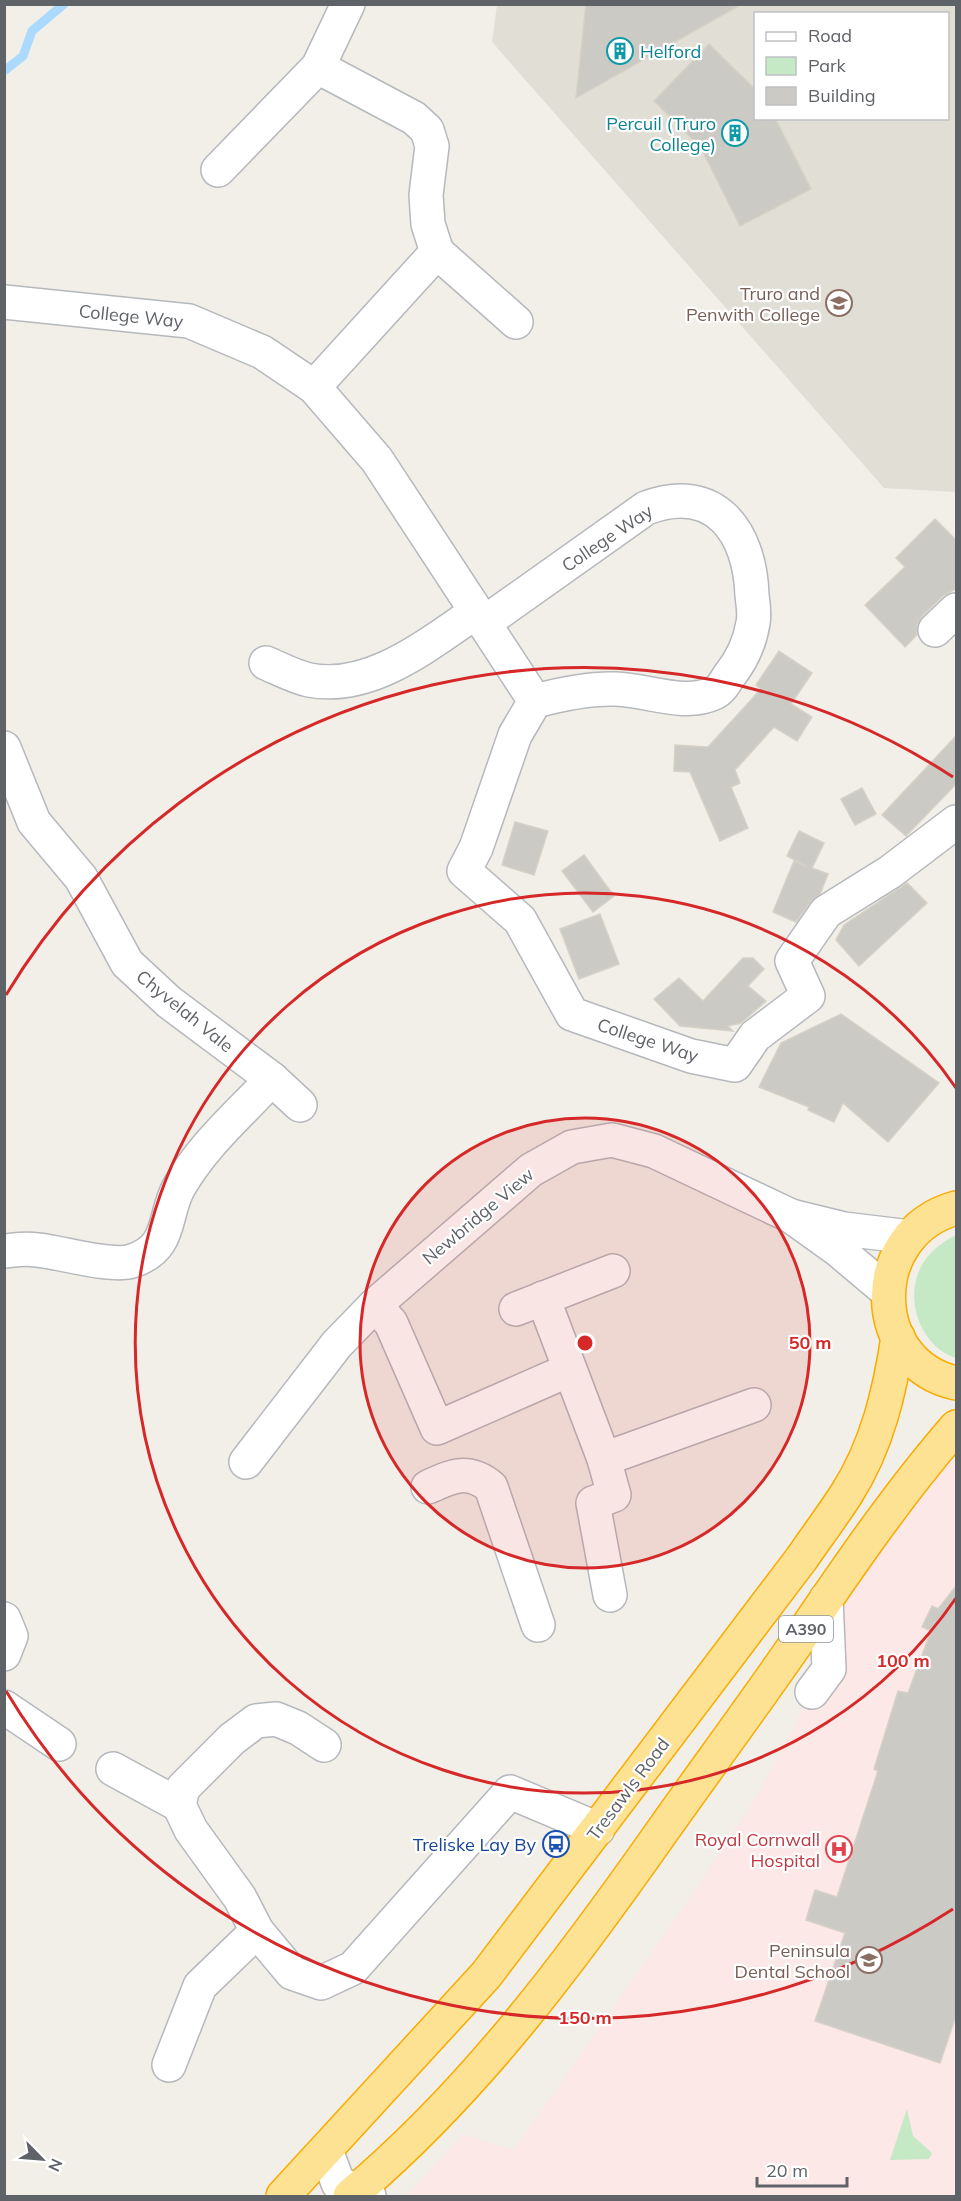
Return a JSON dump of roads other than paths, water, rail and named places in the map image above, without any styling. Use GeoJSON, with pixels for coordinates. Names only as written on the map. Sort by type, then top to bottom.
{"type":"FeatureCollection","features":[{"type":"Feature","properties":{"kind":"highway","name":"A390"},"geometry":{"type":"LineString","coordinates":[[957,1187],[901,1247],[891,1269],[888,1292],[892,1323],[898,1337],[915,1360],[942,1380],[957,1383]]}},
{"type":"Feature","properties":{"kind":"highway","name":"A390"},"geometry":{"type":"LineString","coordinates":[[913,1233],[941,1212],[957,1208]]}},
{"type":"Feature","properties":{"kind":"highway","name":"Tresawls Road"},"geometry":{"type":"LineString","coordinates":[[283,2196],[486,1975],[598,1829],[848,1492],[874,1438],[891,1388],[898,1337]]}},
{"type":"Feature","properties":{"kind":"highway","name":"A390"},"geometry":{"type":"LineString","coordinates":[[347,2193],[446,2106],[527,2012],[591,1932],[920,1468],[957,1427]]}},
{"type":"Feature","properties":{"kind":"street"},"geometry":{"type":"LineString","coordinates":[[218,170],[318,67],[348,4]]}},
{"type":"Feature","properties":{"kind":"street"},"geometry":{"type":"LineString","coordinates":[[318,67],[414,118],[428,130],[432,146],[426,195],[428,224],[437,252],[516,322]]}},
{"type":"Feature","properties":{"kind":"street"},"geometry":{"type":"LineString","coordinates":[[314,387],[350,344],[437,252]]}},
{"type":"Feature","properties":{"kind":"street","name":"College Way"},"geometry":{"type":"LineString","coordinates":[[4,302],[189,321],[262,352],[314,387],[377,460],[535,701]]}},
{"type":"Feature","properties":{"kind":"street","name":"College Way"},"geometry":{"type":"LineString","coordinates":[[480,618],[646,508],[667,501],[688,500],[718,512],[741,538],[752,581],[754,622],[740,663],[718,692],[697,700],[616,689],[568,693],[535,701],[514,735],[476,848],[464,871],[520,920],[572,1014],[692,1056],[735,1065],[756,1036],[808,996],[792,961],[826,912],[890,872],[957,822]]}},
{"type":"Feature","properties":{"kind":"street"},"geometry":{"type":"LineString","coordinates":[[266,663],[308,680],[336,682],[362,679],[480,618]]}},
{"type":"Feature","properties":{"kind":"street","name":"Chyvelah Vale"},"geometry":{"type":"LineString","coordinates":[[4,748],[34,822],[81,878],[127,963],[170,1002],[272,1079],[300,1105]]}},
{"type":"Feature","properties":{"kind":"street"},"geometry":{"type":"LineString","coordinates":[[4,1251],[34,1249],[102,1261],[132,1262],[153,1248],[165,1233],[177,1190],[194,1162],[272,1079]]}},
{"type":"Feature","properties":{"kind":"street","name":"Newbridge View"},"geometry":{"type":"LineString","coordinates":[[246,1462],[337,1344],[375,1305],[531,1170],[572,1147],[612,1140],[654,1151],[790,1216],[837,1249],[888,1292]]}},
{"type":"Feature","properties":{"kind":"street","name":"Newbridge View"},"geometry":{"type":"LineString","coordinates":[[790,1216],[844,1229],[913,1233]]}},
{"type":"Feature","properties":{"kind":"street"},"geometry":{"type":"LineString","coordinates":[[610,1595],[593,1503],[614,1495],[604,1459],[569,1370],[530,1303],[613,1271]]}},
{"type":"Feature","properties":{"kind":"street"},"geometry":{"type":"LineString","coordinates":[[375,1305],[391,1323],[437,1428],[442,1481],[471,1475],[491,1487],[538,1626]]}},
{"type":"Feature","properties":{"kind":"street"},"geometry":{"type":"LineString","coordinates":[[437,1428],[569,1370]]}},
{"type":"Feature","properties":{"kind":"street"},"geometry":{"type":"LineString","coordinates":[[604,1459],[754,1405]]}},
{"type":"Feature","properties":{"kind":"street"},"geometry":{"type":"LineString","coordinates":[[812,1692],[829,1669],[826,1599]]}},
{"type":"Feature","properties":{"kind":"street"},"geometry":{"type":"LineString","coordinates":[[4,1619],[11,1636],[4,1654]]}},
{"type":"Feature","properties":{"kind":"street"},"geometry":{"type":"LineString","coordinates":[[4,1707],[59,1744]]}},
{"type":"Feature","properties":{"kind":"street"},"geometry":{"type":"LineString","coordinates":[[179,1805],[183,1788],[232,1739],[256,1721],[276,1719],[298,1728],[324,1745]]}},
{"type":"Feature","properties":{"kind":"street"},"geometry":{"type":"LineString","coordinates":[[113,1768],[179,1805],[191,1830],[240,1898],[257,1931],[292,1973],[321,1983],[353,1968],[510,1792],[598,1829]]}},
{"type":"Feature","properties":{"kind":"street"},"geometry":{"type":"LineString","coordinates":[[170,2065],[200,1986],[257,1931]]}},
{"type":"Feature","properties":{"kind":"street"},"geometry":{"type":"LineString","coordinates":[[327,2150],[347,2193]]}},
{"type":"Feature","properties":{"kind":"waterway"},"geometry":{"type":"LineString","coordinates":[[4,71],[23,56],[32,31],[64,4]]}},
{"type":"Feature","properties":{"kind":"place","name":"Helford"},"geometry":{"type":"Point","coordinates":[620,51]}},
{"type":"Feature","properties":{"kind":"place","name":"Percuil (Truro College)"},"geometry":{"type":"Point","coordinates":[735,133]}},
{"type":"Feature","properties":{"kind":"place","name":"Truro and Penwith College"},"geometry":{"type":"Point","coordinates":[839,303]}},
{"type":"Feature","properties":{"kind":"place","name":"Treliske Lay By"},"geometry":{"type":"Point","coordinates":[556,1844]}},
{"type":"Feature","properties":{"kind":"place","name":"Royal Cornwall Hospital"},"geometry":{"type":"Point","coordinates":[839,1849]}},
{"type":"Feature","properties":{"kind":"place","name":"Peninsula Dental School"},"geometry":{"type":"Point","coordinates":[869,1960]}}]}
